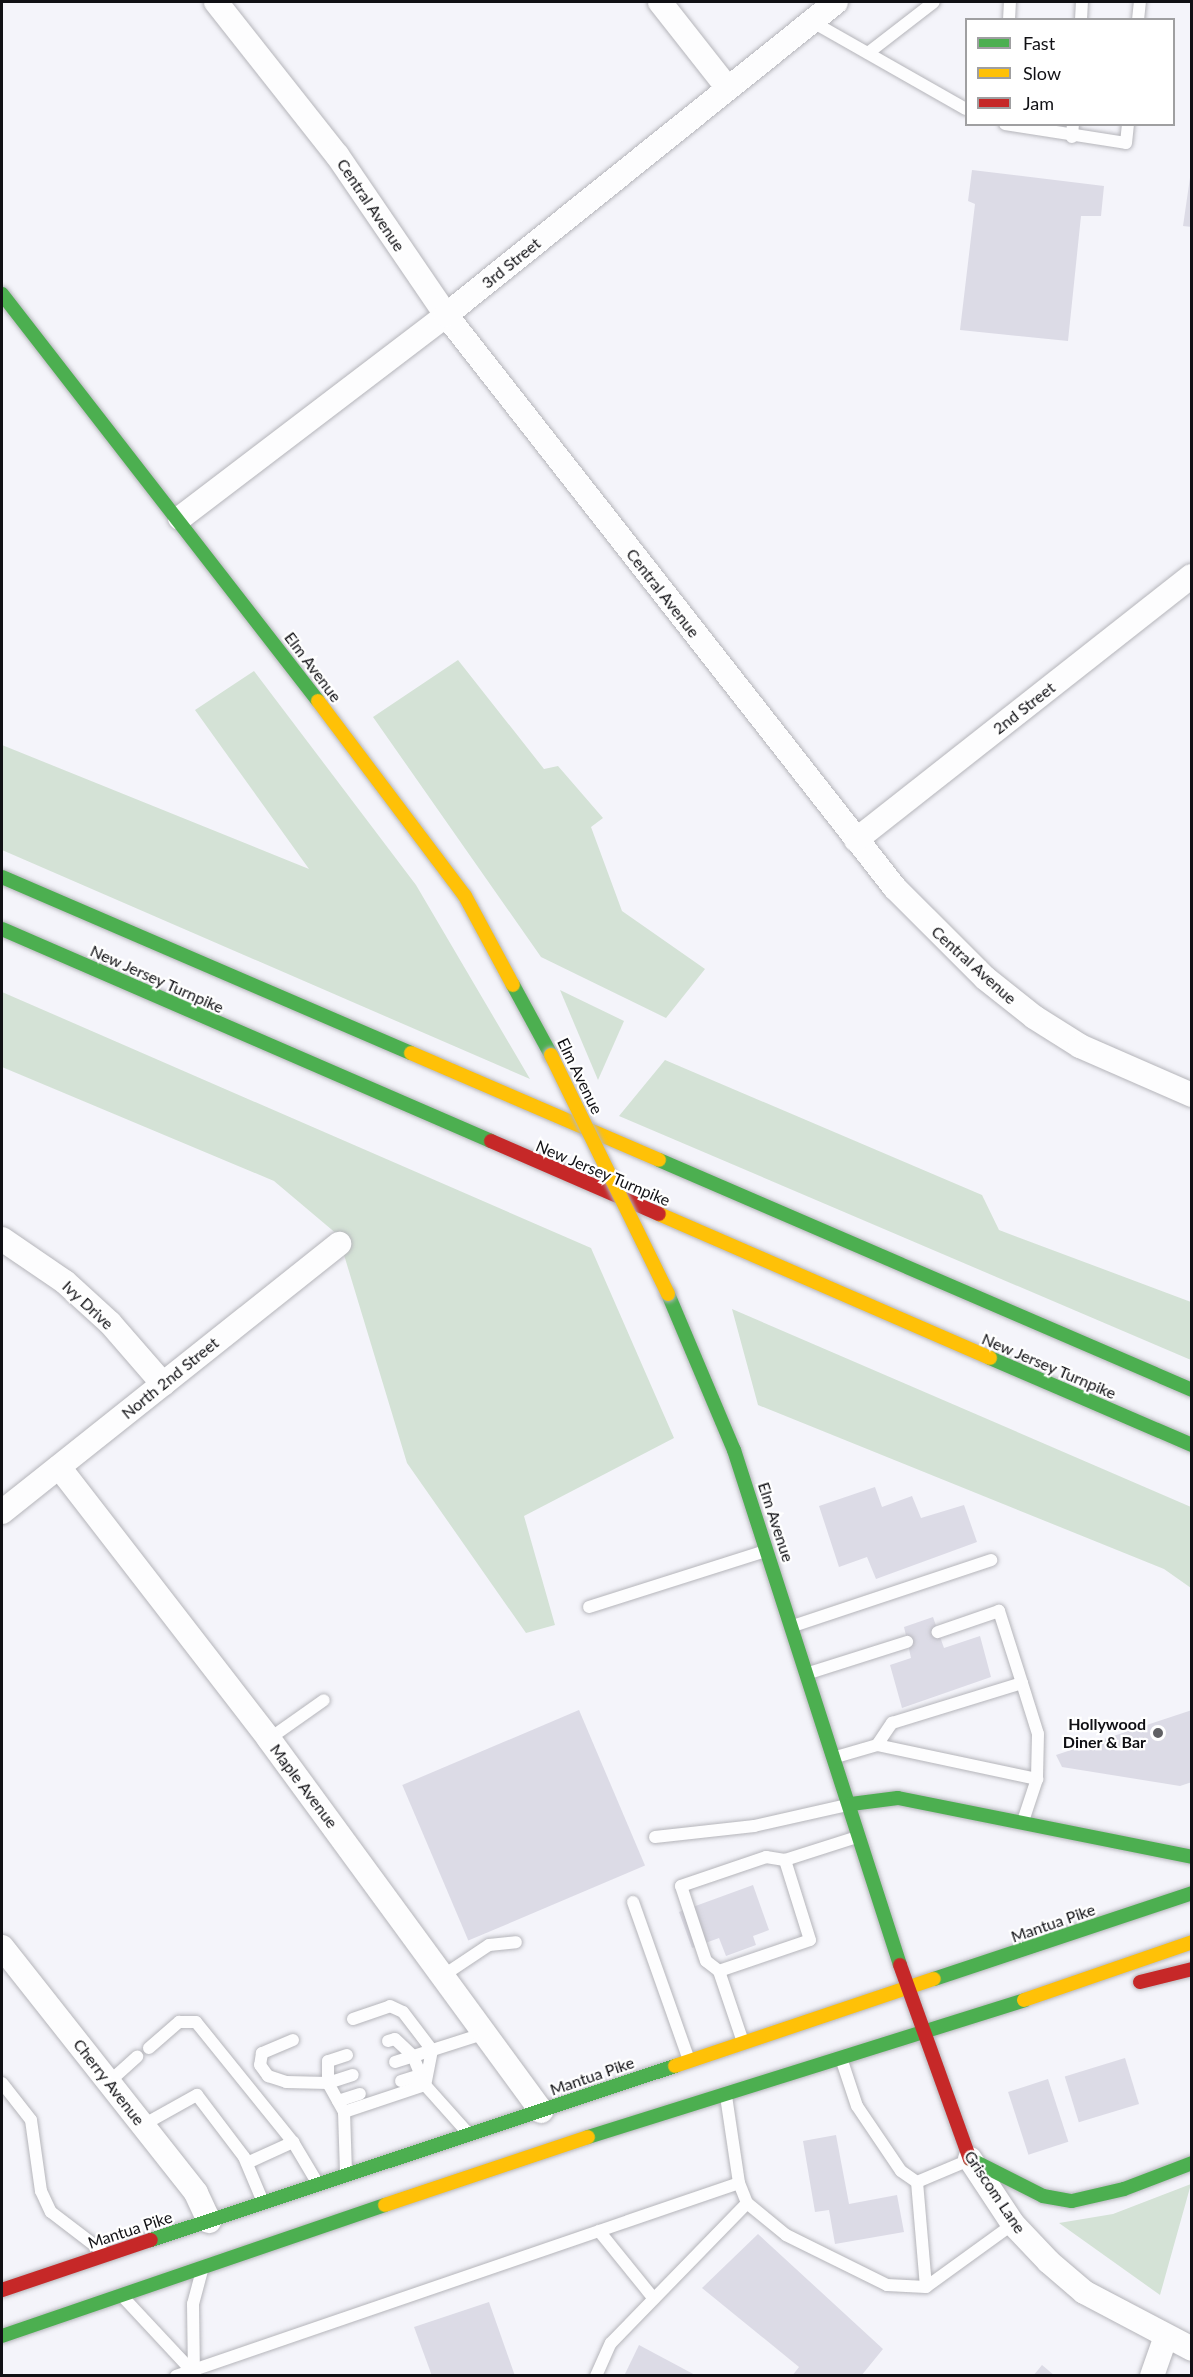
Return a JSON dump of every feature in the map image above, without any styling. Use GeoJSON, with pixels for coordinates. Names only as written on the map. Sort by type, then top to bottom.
{"type":"FeatureCollection","features":[{"type":"Feature","properties":{"kind":"main road","name":"Elm Avenue"},"geometry":{"type":"LineString","coordinates":[[2,294],[180,518],[465,896],[551,1055],[668,1294],[716,1402],[836,1757],[909,1990]]}},
{"type":"Feature","properties":{"kind":"main road","name":"New Jersey Turnpike"},"geometry":{"type":"LineString","coordinates":[[2,877],[1191,1390]]}},
{"type":"Feature","properties":{"kind":"main road","name":"New Jersey Turnpike"},"geometry":{"type":"LineString","coordinates":[[2,929],[1191,1445]]}},
{"type":"Feature","properties":{"kind":"main road"},"geometry":{"type":"LineString","coordinates":[[851,1804],[898,1798],[1191,1857]]}},
{"type":"Feature","properties":{"kind":"main road","name":"Mantua Pike"},"geometry":{"type":"LineString","coordinates":[[2,2290],[909,1990],[1191,1893]]}},
{"type":"Feature","properties":{"kind":"main road"},"geometry":{"type":"LineString","coordinates":[[2,2336],[204,2264],[726,2095],[924,2035],[1191,1942]]}},
{"type":"Feature","properties":{"kind":"main road"},"geometry":{"type":"LineString","coordinates":[[1127,1986],[1191,1969]]}},
{"type":"Feature","properties":{"kind":"main road","name":"Griscom Lane"},"geometry":{"type":"LineString","coordinates":[[909,1990],[970,2159]]}},
{"type":"Feature","properties":{"kind":"main road"},"geometry":{"type":"LineString","coordinates":[[956,2023],[991,2026]]}},
{"type":"Feature","properties":{"kind":"main road"},"geometry":{"type":"LineString","coordinates":[[970,2159],[1043,2196],[1072,2201],[1124,2189],[1191,2163]]}},
{"type":"Feature","properties":{"kind":"street","name":"Central Avenue"},"geometry":{"type":"LineString","coordinates":[[216,2],[337,155],[446,315],[856,840],[948,944],[1034,1017],[1080,1046],[1191,1095]]}},
{"type":"Feature","properties":{"kind":"street"},"geometry":{"type":"LineString","coordinates":[[660,2],[728,87]]}},
{"type":"Feature","properties":{"kind":"street","name":"3rd Street"},"geometry":{"type":"LineString","coordinates":[[180,518],[446,315],[837,2]]}},
{"type":"Feature","properties":{"kind":"street","name":"2nd Street"},"geometry":{"type":"LineString","coordinates":[[856,840],[1191,576]]}},
{"type":"Feature","properties":{"kind":"street","name":"Ivy Drive"},"geometry":{"type":"LineString","coordinates":[[2,1239],[65,1282],[163,1384]]}},
{"type":"Feature","properties":{"kind":"street","name":"North 2nd Street"},"geometry":{"type":"LineString","coordinates":[[2,1512],[339,1244]]}},
{"type":"Feature","properties":{"kind":"street","name":"Maple Avenue"},"geometry":{"type":"LineString","coordinates":[[59,1467],[269,1739],[542,2111]]}},
{"type":"Feature","properties":{"kind":"street","name":"Cherry Avenue"},"geometry":{"type":"LineString","coordinates":[[2,1947],[196,2193],[209,2221]]}},
{"type":"Feature","properties":{"kind":"street","name":"Griscom Lane"},"geometry":{"type":"LineString","coordinates":[[970,2159],[1013,2224],[1084,2292],[1191,2349]]}},
{"type":"Feature","properties":{"kind":"street"},"geometry":{"type":"LineString","coordinates":[[1152,2376],[1166,2336]]}},
{"type":"Feature","properties":{"kind":"lane"},"geometry":{"type":"LineString","coordinates":[[868,53],[934,2]]}},
{"type":"Feature","properties":{"kind":"lane"},"geometry":{"type":"LineString","coordinates":[[1009,18],[1010,2]]}},
{"type":"Feature","properties":{"kind":"lane"},"geometry":{"type":"LineString","coordinates":[[1081,18],[1082,2]]}},
{"type":"Feature","properties":{"kind":"lane"},"geometry":{"type":"LineString","coordinates":[[1138,18],[1140,2]]}},
{"type":"Feature","properties":{"kind":"lane"},"geometry":{"type":"LineString","coordinates":[[811,21],[965,108]]}},
{"type":"Feature","properties":{"kind":"lane"},"geometry":{"type":"LineString","coordinates":[[1024,126],[1073,131],[1126,143],[1128,126]]}},
{"type":"Feature","properties":{"kind":"lane"},"geometry":{"type":"LineString","coordinates":[[589,1607],[768,1551]]}},
{"type":"Feature","properties":{"kind":"lane"},"geometry":{"type":"LineString","coordinates":[[793,1626],[992,1560]]}},
{"type":"Feature","properties":{"kind":"lane"},"geometry":{"type":"LineString","coordinates":[[938,1632],[999,1611],[1038,1734],[1037,1779],[1022,1824]]}},
{"type":"Feature","properties":{"kind":"lane"},"geometry":{"type":"LineString","coordinates":[[808,1674],[907,1642]]}},
{"type":"Feature","properties":{"kind":"lane"},"geometry":{"type":"LineString","coordinates":[[877,1745],[892,1723],[1022,1683]]}},
{"type":"Feature","properties":{"kind":"lane"},"geometry":{"type":"LineString","coordinates":[[269,1739],[324,1700]]}},
{"type":"Feature","properties":{"kind":"lane"},"geometry":{"type":"LineString","coordinates":[[836,1757],[877,1745],[1037,1779]]}},
{"type":"Feature","properties":{"kind":"lane"},"geometry":{"type":"LineString","coordinates":[[655,1837],[754,1826],[851,1804]]}},
{"type":"Feature","properties":{"kind":"lane"},"geometry":{"type":"LineString","coordinates":[[744,2044],[719,1971],[706,1961],[681,1886],[766,1857],[785,1860],[861,1836]]}},
{"type":"Feature","properties":{"kind":"lane"},"geometry":{"type":"LineString","coordinates":[[719,1971],[810,1940],[785,1860]]}},
{"type":"Feature","properties":{"kind":"lane"},"geometry":{"type":"LineString","coordinates":[[633,1902],[689,2061]]}},
{"type":"Feature","properties":{"kind":"lane"},"geometry":{"type":"LineString","coordinates":[[444,1975],[489,1945],[516,1942]]}},
{"type":"Feature","properties":{"kind":"lane"},"geometry":{"type":"LineString","coordinates":[[353,2019],[390,2006],[416,2025],[432,2050],[423,2080]]}},
{"type":"Feature","properties":{"kind":"lane"},"geometry":{"type":"LineString","coordinates":[[149,2048],[179,2022],[196,2022],[293,2142],[318,2185]]}},
{"type":"Feature","properties":{"kind":"lane"},"geometry":{"type":"LineString","coordinates":[[395,2062],[486,2032]]}},
{"type":"Feature","properties":{"kind":"lane"},"geometry":{"type":"LineString","coordinates":[[387,2041],[395,2039],[413,2056],[423,2080],[469,2135]]}},
{"type":"Feature","properties":{"kind":"lane"},"geometry":{"type":"LineString","coordinates":[[293,2040],[262,2054],[260,2065],[268,2076],[328,2083],[353,2075]]}},
{"type":"Feature","properties":{"kind":"lane"},"geometry":{"type":"LineString","coordinates":[[346,2176],[341,2107],[328,2083],[328,2061],[347,2055]]}},
{"type":"Feature","properties":{"kind":"lane"},"geometry":{"type":"LineString","coordinates":[[109,2082],[137,2057]]}},
{"type":"Feature","properties":{"kind":"lane"},"geometry":{"type":"LineString","coordinates":[[841,2060],[857,2106],[901,2171],[917,2182]]}},
{"type":"Feature","properties":{"kind":"lane"},"geometry":{"type":"LineString","coordinates":[[401,2081],[423,2080]]}},
{"type":"Feature","properties":{"kind":"lane"},"geometry":{"type":"LineString","coordinates":[[341,2107],[423,2080]]}},
{"type":"Feature","properties":{"kind":"lane"},"geometry":{"type":"LineString","coordinates":[[4,2090],[31,2120],[41,2191],[51,2212],[108,2254]]}},
{"type":"Feature","properties":{"kind":"lane"},"geometry":{"type":"LineString","coordinates":[[341,2107],[360,2094]]}},
{"type":"Feature","properties":{"kind":"lane"},"geometry":{"type":"LineString","coordinates":[[143,2125],[197,2095],[247,2163],[264,2203]]}},
{"type":"Feature","properties":{"kind":"lane"},"geometry":{"type":"LineString","coordinates":[[726,2095],[739,2183],[747,2204],[786,2235],[887,2285],[926,2287],[1013,2224]]}},
{"type":"Feature","properties":{"kind":"lane"},"geometry":{"type":"LineString","coordinates":[[247,2163],[293,2142]]}},
{"type":"Feature","properties":{"kind":"lane"},"geometry":{"type":"LineString","coordinates":[[917,2182],[970,2159]]}},
{"type":"Feature","properties":{"kind":"lane"},"geometry":{"type":"LineString","coordinates":[[917,2182],[926,2287]]}},
{"type":"Feature","properties":{"kind":"lane"},"geometry":{"type":"LineString","coordinates":[[176,2376],[193,2373],[739,2183]]}},
{"type":"Feature","properties":{"kind":"lane"},"geometry":{"type":"LineString","coordinates":[[596,2376],[611,2343],[747,2204]]}},
{"type":"Feature","properties":{"kind":"lane"},"geometry":{"type":"LineString","coordinates":[[599,2231],[654,2299]]}},
{"type":"Feature","properties":{"kind":"lane"},"geometry":{"type":"LineString","coordinates":[[193,2373],[193,2304],[204,2264]]}},
{"type":"Feature","properties":{"kind":"lane"},"geometry":{"type":"LineString","coordinates":[[119,2294],[193,2373]]}},
{"type":"Feature","properties":{"kind":"green space"},"geometry":{"type":"Polygon","coordinates":[[[458,660],[544,769],[558,766],[603,818],[591,827],[622,911],[705,969],[666,1018],[541,957],[373,717],[458,660]]]}},
{"type":"Feature","properties":{"kind":"green space"},"geometry":{"type":"Polygon","coordinates":[[[254,671],[416,885],[530,1079],[2,850],[2,745],[309,869],[195,710],[254,671]]]}},
{"type":"Feature","properties":{"kind":"green space"},"geometry":{"type":"Polygon","coordinates":[[[560,990],[624,1021],[598,1080],[560,990]]]}},
{"type":"Feature","properties":{"kind":"green space"},"geometry":{"type":"Polygon","coordinates":[[[2,992],[591,1248],[674,1438],[524,1516],[555,1625],[526,1633],[407,1463],[338,1235],[274,1181],[2,1067],[2,992]]]}},
{"type":"Feature","properties":{"kind":"green space"},"geometry":{"type":"Polygon","coordinates":[[[665,1060],[982,1195],[999,1230],[1191,1302],[1191,1360],[619,1116],[665,1060]]]}},
{"type":"Feature","properties":{"kind":"green space"},"geometry":{"type":"Polygon","coordinates":[[[732,1309],[1191,1507],[1191,1588],[1164,1569],[758,1405],[732,1309]]]}},
{"type":"Feature","properties":{"kind":"green space"},"geometry":{"type":"Polygon","coordinates":[[[1191,2184],[1160,2295],[1059,2223],[1113,2214],[1191,2184]]]}},
{"type":"Feature","properties":{"kind":"building"},"geometry":{"type":"Polygon","coordinates":[[[1192,164],[1192,227],[1183,226],[1192,164]]]}},
{"type":"Feature","properties":{"kind":"building"},"geometry":{"type":"Polygon","coordinates":[[[972,170],[1104,186],[1101,216],[1081,216],[1068,341],[960,330],[975,204],[968,201],[972,170]]]}},
{"type":"Feature","properties":{"kind":"building"},"geometry":{"type":"Polygon","coordinates":[[[875,1487],[882,1507],[912,1496],[921,1518],[964,1505],[977,1542],[876,1579],[867,1557],[839,1567],[819,1506],[875,1487]]]}},
{"type":"Feature","properties":{"kind":"building"},"geometry":{"type":"Polygon","coordinates":[[[933,1617],[944,1648],[980,1636],[991,1677],[902,1708],[890,1665],[911,1658],[904,1627],[933,1617]]]}},
{"type":"Feature","properties":{"kind":"building"},"geometry":{"type":"Polygon","coordinates":[[[579,1710],[645,1866],[468,1941],[402,1785],[579,1710]]]}},
{"type":"Feature","properties":{"kind":"building","name":"Hollywood Diner & Bar"},"geometry":{"type":"Polygon","coordinates":[[[1192,1710],[1192,1782],[1180,1786],[1062,1767],[1056,1755],[1192,1710]]]}},
{"type":"Feature","properties":{"kind":"building"},"geometry":{"type":"Polygon","coordinates":[[[753,1885],[769,1930],[753,1936],[756,1945],[726,1956],[719,1938],[692,1948],[679,1912],[753,1885]]]}},
{"type":"Feature","properties":{"kind":"building"},"geometry":{"type":"Polygon","coordinates":[[[1125,2058],[1139,2104],[1079,2122],[1065,2076],[1125,2058]]]}},
{"type":"Feature","properties":{"kind":"building"},"geometry":{"type":"Polygon","coordinates":[[[1048,2079],[1068,2142],[1028,2155],[1008,2092],[1048,2079]]]}},
{"type":"Feature","properties":{"kind":"building"},"geometry":{"type":"Polygon","coordinates":[[[836,2135],[849,2204],[897,2195],[904,2232],[835,2244],[829,2210],[815,2212],[803,2141],[836,2135]]]}},
{"type":"Feature","properties":{"kind":"building"},"geometry":{"type":"Polygon","coordinates":[[[758,2234],[883,2349],[861,2376],[792,2376],[799,2367],[702,2288],[758,2234]]]}},
{"type":"Feature","properties":{"kind":"building"},"geometry":{"type":"Polygon","coordinates":[[[489,2302],[515,2376],[432,2376],[414,2327],[489,2302]]]}},
{"type":"Feature","properties":{"kind":"building"},"geometry":{"type":"Polygon","coordinates":[[[639,2345],[697,2376],[624,2376],[639,2345]]]}},
{"type":"Feature","properties":{"kind":"building"},"geometry":{"type":"Polygon","coordinates":[[[1042,2365],[1055,2376],[1033,2376],[1042,2365]]]}},
{"type":"Feature","properties":{"kind":"traffic: fast"},"geometry":{"type":"LineString","coordinates":[[2,294],[318,701]]}},
{"type":"Feature","properties":{"kind":"traffic: fast"},"geometry":{"type":"LineString","coordinates":[[2,877],[411,1053]]}},
{"type":"Feature","properties":{"kind":"traffic: fast"},"geometry":{"type":"LineString","coordinates":[[2,929],[491,1141]]}},
{"type":"Feature","properties":{"kind":"traffic: fast"},"geometry":{"type":"LineString","coordinates":[[513,985],[551,1055]]}},
{"type":"Feature","properties":{"kind":"traffic: fast"},"geometry":{"type":"LineString","coordinates":[[659,1160],[1192,1390]]}},
{"type":"Feature","properties":{"kind":"traffic: fast"},"geometry":{"type":"LineString","coordinates":[[668,1294],[734,1450],[900,1965]]}},
{"type":"Feature","properties":{"kind":"traffic: fast"},"geometry":{"type":"LineString","coordinates":[[990,1358],[1192,1445]]}},
{"type":"Feature","properties":{"kind":"traffic: fast"},"geometry":{"type":"LineString","coordinates":[[851,1804],[898,1798],[1192,1857]]}},
{"type":"Feature","properties":{"kind":"traffic: fast"},"geometry":{"type":"LineString","coordinates":[[934,1979],[1192,1893]]}},
{"type":"Feature","properties":{"kind":"traffic: fast"},"geometry":{"type":"LineString","coordinates":[[588,2137],[1024,2000]]}},
{"type":"Feature","properties":{"kind":"traffic: fast"},"geometry":{"type":"LineString","coordinates":[[151,2240],[675,2066]]}},
{"type":"Feature","properties":{"kind":"traffic: fast"},"geometry":{"type":"LineString","coordinates":[[970,2159],[1043,2196],[1072,2201],[1124,2189],[1192,2163]]}},
{"type":"Feature","properties":{"kind":"traffic: fast"},"geometry":{"type":"LineString","coordinates":[[2,2336],[385,2205]]}},
{"type":"Feature","properties":{"kind":"traffic: slow"},"geometry":{"type":"LineString","coordinates":[[318,701],[465,896],[513,985]]}},
{"type":"Feature","properties":{"kind":"traffic: slow"},"geometry":{"type":"LineString","coordinates":[[411,1053],[659,1160]]}},
{"type":"Feature","properties":{"kind":"traffic: slow"},"geometry":{"type":"LineString","coordinates":[[551,1055],[668,1294]]}},
{"type":"Feature","properties":{"kind":"traffic: slow"},"geometry":{"type":"LineString","coordinates":[[659,1214],[990,1358]]}},
{"type":"Feature","properties":{"kind":"traffic: slow"},"geometry":{"type":"LineString","coordinates":[[1024,2000],[1192,1942]]}},
{"type":"Feature","properties":{"kind":"traffic: slow"},"geometry":{"type":"LineString","coordinates":[[675,2066],[934,1979]]}},
{"type":"Feature","properties":{"kind":"traffic: slow"},"geometry":{"type":"LineString","coordinates":[[385,2205],[588,2137]]}},
{"type":"Feature","properties":{"kind":"traffic: jam"},"geometry":{"type":"LineString","coordinates":[[491,1141],[659,1214]]}},
{"type":"Feature","properties":{"kind":"traffic: jam"},"geometry":{"type":"LineString","coordinates":[[900,1965],[970,2159]]}},
{"type":"Feature","properties":{"kind":"traffic: jam"},"geometry":{"type":"LineString","coordinates":[[1140,1982],[1192,1969]]}},
{"type":"Feature","properties":{"kind":"traffic: jam"},"geometry":{"type":"LineString","coordinates":[[2,2290],[151,2240]]}},
{"type":"Feature","properties":{"kind":"place","name":"Hollywood Diner & Bar"},"geometry":{"type":"Point","coordinates":[1158,1733]}}]}
